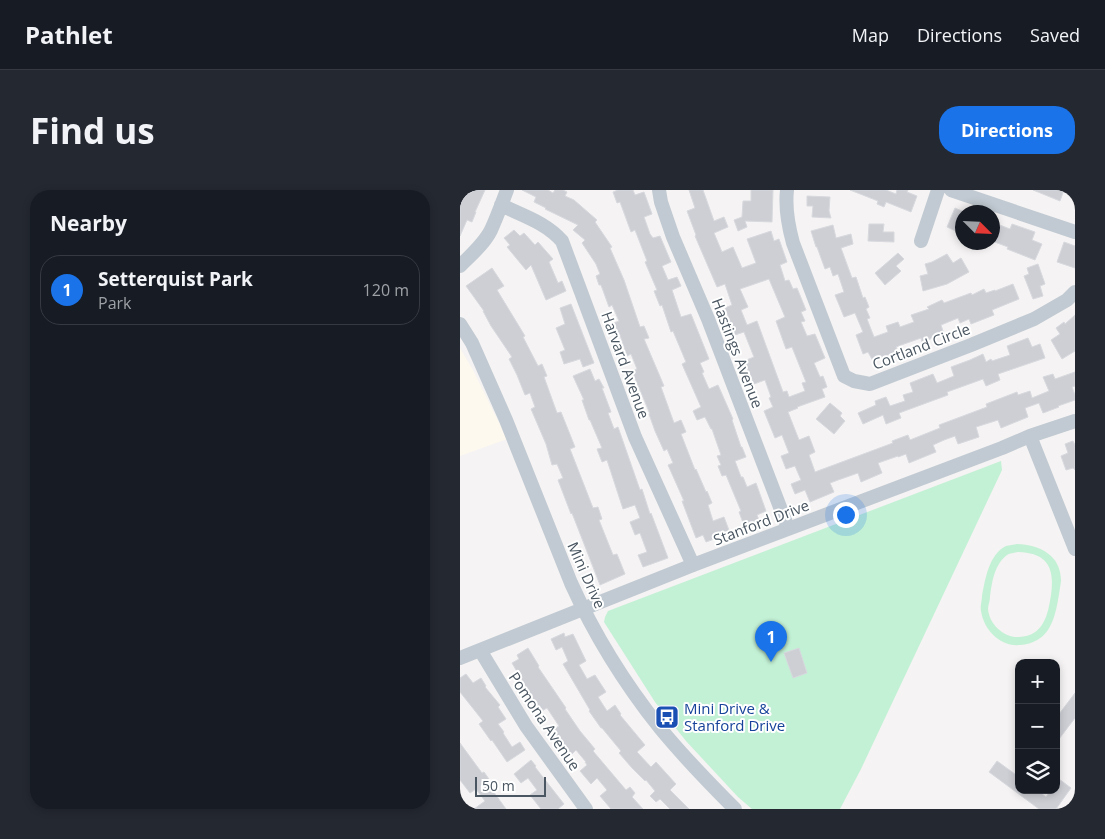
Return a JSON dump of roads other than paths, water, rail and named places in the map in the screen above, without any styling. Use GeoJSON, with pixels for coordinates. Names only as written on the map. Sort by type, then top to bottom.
{"type":"FeatureCollection","features":[{"type":"Feature","properties":{"kind":"street"},"geometry":{"type":"LineString","coordinates":[[460,266],[488,236],[507,190]]}},
{"type":"Feature","properties":{"kind":"street","name":"Hastings Avenue"},"geometry":{"type":"LineString","coordinates":[[659,190],[661,202],[673,237],[708,318],[788,528]]}},
{"type":"Feature","properties":{"kind":"street","name":"Cortland Circle"},"geometry":{"type":"LineString","coordinates":[[787,190],[786,203],[793,243],[844,376],[852,387],[870,384],[1034,319],[1067,300],[1075,292]]}},
{"type":"Feature","properties":{"kind":"street"},"geometry":{"type":"LineString","coordinates":[[921,241],[938,190]]}},
{"type":"Feature","properties":{"kind":"street"},"geometry":{"type":"LineString","coordinates":[[951,190],[1075,232]]}},
{"type":"Feature","properties":{"kind":"street","name":"Harvard Avenue"},"geometry":{"type":"LineString","coordinates":[[501,205],[553,231],[562,241],[635,437],[693,565]]}},
{"type":"Feature","properties":{"kind":"street","name":"Mini Drive"},"geometry":{"type":"LineString","coordinates":[[460,324],[472,343],[506,420],[582,608],[619,670],[660,727],[735,809]]}},
{"type":"Feature","properties":{"kind":"street","name":"Stanford Drive"},"geometry":{"type":"LineString","coordinates":[[460,658],[582,608],[788,528],[1030,436],[1075,421]]}},
{"type":"Feature","properties":{"kind":"street"},"geometry":{"type":"LineString","coordinates":[[1030,436],[1074,546]]}},
{"type":"Feature","properties":{"kind":"street","name":"Pomona Avenue"},"geometry":{"type":"LineString","coordinates":[[480,650],[526,726],[586,809]]}},
{"type":"Feature","properties":{"kind":"place","name":"Setterquist Park"},"geometry":{"type":"Point","coordinates":[771,662]}},
{"type":"Feature","properties":{"kind":"place","name":"Mini Drive & Stanford Drive"},"geometry":{"type":"Point","coordinates":[667,717]}}]}
